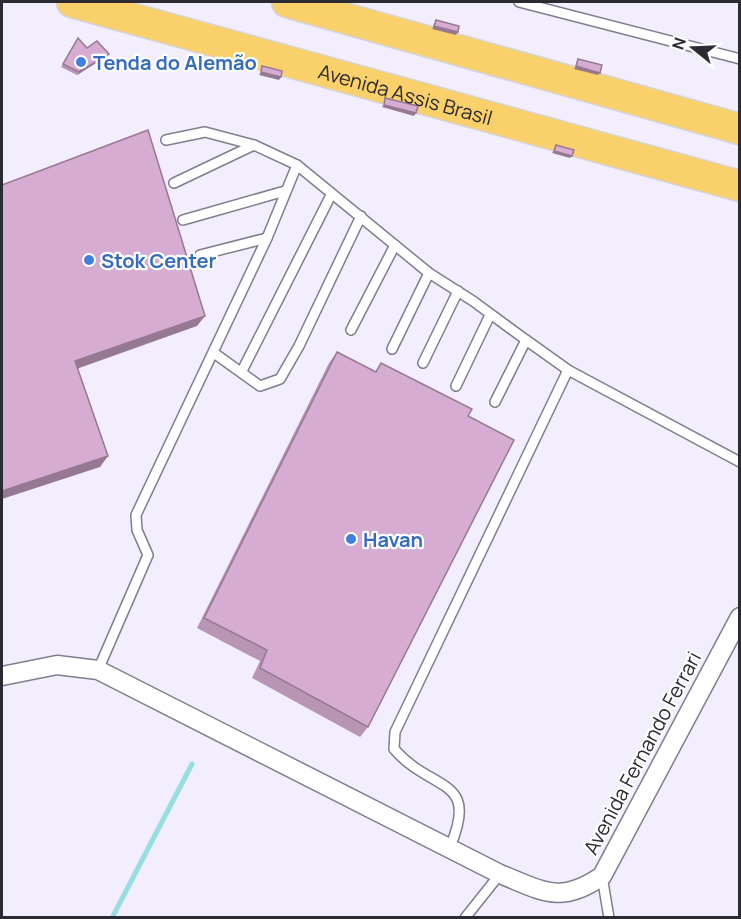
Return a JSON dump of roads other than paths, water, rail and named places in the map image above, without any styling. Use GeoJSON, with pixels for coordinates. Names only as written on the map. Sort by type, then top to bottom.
{"type":"FeatureCollection","features":[{"type":"Feature","properties":{"kind":"main road","name":"Avenida Assis Brasil"},"geometry":{"type":"LineString","coordinates":[[72,2],[740,186]]}},
{"type":"Feature","properties":{"kind":"main road"},"geometry":{"type":"LineString","coordinates":[[287,2],[740,129]]}},
{"type":"Feature","properties":{"kind":"street","name":"Avenida Fernando Ferrari"},"geometry":{"type":"LineString","coordinates":[[2,675],[57,665],[98,670],[500,874],[541,890],[565,895],[584,889],[602,876],[740,616]]}},
{"type":"Feature","properties":{"kind":"lane"},"geometry":{"type":"LineString","coordinates":[[519,2],[740,59]]}},
{"type":"Feature","properties":{"kind":"lane"},"geometry":{"type":"LineString","coordinates":[[166,140],[205,132],[254,146],[297,165],[429,273],[458,291],[568,370],[740,462]]}},
{"type":"Feature","properties":{"kind":"lane"},"geometry":{"type":"LineString","coordinates":[[174,183],[254,146]]}},
{"type":"Feature","properties":{"kind":"lane"},"geometry":{"type":"LineString","coordinates":[[98,670],[148,555],[136,530],[136,514],[214,353],[267,238],[297,165]]}},
{"type":"Feature","properties":{"kind":"lane"},"geometry":{"type":"LineString","coordinates":[[183,220],[285,191]]}},
{"type":"Feature","properties":{"kind":"lane"},"geometry":{"type":"LineString","coordinates":[[242,371],[331,195]]}},
{"type":"Feature","properties":{"kind":"lane"},"geometry":{"type":"LineString","coordinates":[[214,353],[260,386],[280,379],[299,346],[361,216]]}},
{"type":"Feature","properties":{"kind":"lane"},"geometry":{"type":"LineString","coordinates":[[200,255],[267,238]]}},
{"type":"Feature","properties":{"kind":"lane"},"geometry":{"type":"LineString","coordinates":[[351,330],[395,245]]}},
{"type":"Feature","properties":{"kind":"lane"},"geometry":{"type":"LineString","coordinates":[[392,349],[429,273]]}},
{"type":"Feature","properties":{"kind":"lane"},"geometry":{"type":"LineString","coordinates":[[423,363],[458,291]]}},
{"type":"Feature","properties":{"kind":"lane"},"geometry":{"type":"LineString","coordinates":[[456,386],[490,315]]}},
{"type":"Feature","properties":{"kind":"lane"},"geometry":{"type":"LineString","coordinates":[[495,402],[526,340]]}},
{"type":"Feature","properties":{"kind":"lane"},"geometry":{"type":"LineString","coordinates":[[450,848],[459,825],[462,807],[455,793],[407,764],[394,748],[395,732],[568,370]]}},
{"type":"Feature","properties":{"kind":"lane"},"geometry":{"type":"LineString","coordinates":[[465,918],[500,874]]}},
{"type":"Feature","properties":{"kind":"lane"},"geometry":{"type":"LineString","coordinates":[[602,876],[609,918]]}},
{"type":"Feature","properties":{"kind":"waterway"},"geometry":{"type":"LineString","coordinates":[[112,918],[192,764]]}},
{"type":"Feature","properties":{"kind":"place","name":"Tenda do Alemão"},"geometry":{"type":"Point","coordinates":[81,62]}},
{"type":"Feature","properties":{"kind":"place","name":"Stok Center"},"geometry":{"type":"Point","coordinates":[89,260]}},
{"type":"Feature","properties":{"kind":"place","name":"Havan"},"geometry":{"type":"Point","coordinates":[351,539]}}]}
